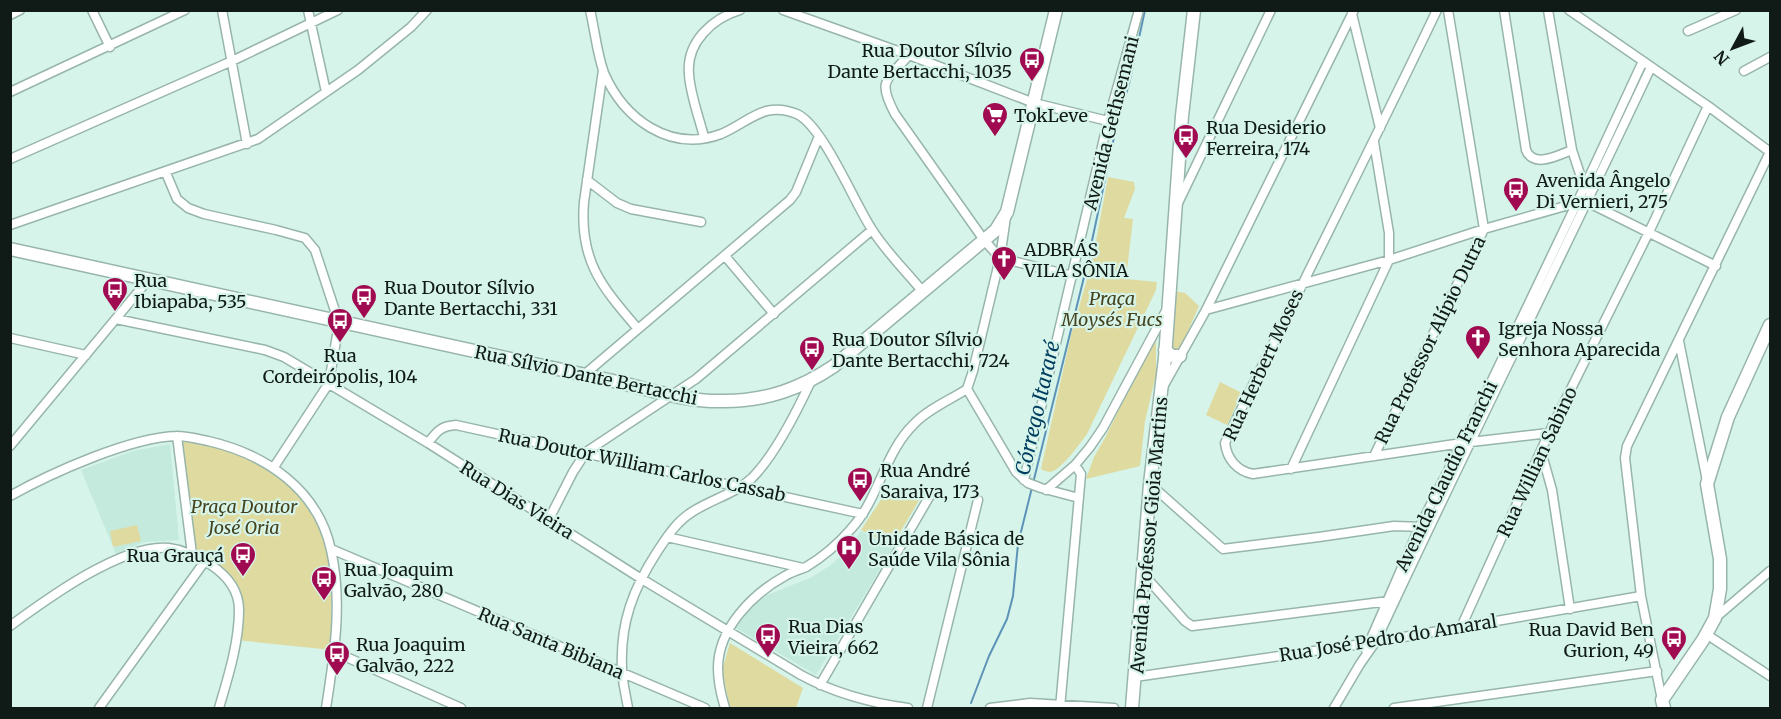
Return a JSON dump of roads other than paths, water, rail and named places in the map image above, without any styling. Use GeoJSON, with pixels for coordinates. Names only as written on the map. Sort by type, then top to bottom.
{"type":"FeatureCollection","features":[{"type":"Feature","properties":{"kind":"street"},"geometry":{"type":"LineString","coordinates":[[10,15],[20,10]]}},
{"type":"Feature","properties":{"kind":"street"},"geometry":{"type":"LineString","coordinates":[[92,10],[110,47]]}},
{"type":"Feature","properties":{"kind":"street"},"geometry":{"type":"LineString","coordinates":[[10,92],[185,10]]}},
{"type":"Feature","properties":{"kind":"street"},"geometry":{"type":"LineString","coordinates":[[222,10],[247,144]]}},
{"type":"Feature","properties":{"kind":"street"},"geometry":{"type":"LineString","coordinates":[[308,10],[326,92]]}},
{"type":"Feature","properties":{"kind":"street"},"geometry":{"type":"LineString","coordinates":[[10,159],[232,61],[338,10]]}},
{"type":"Feature","properties":{"kind":"street"},"geometry":{"type":"LineString","coordinates":[[10,225],[247,144],[266,134],[326,92],[411,27],[427,10]]}},
{"type":"Feature","properties":{"kind":"street"},"geometry":{"type":"LineString","coordinates":[[590,10],[603,70],[611,87],[631,115],[662,134],[678,138],[721,134],[760,112],[774,110],[797,114],[806,120],[819,136],[872,230],[923,292]]}},
{"type":"Feature","properties":{"kind":"street"},"geometry":{"type":"LineString","coordinates":[[704,137],[688,73],[692,51],[703,32],[725,15],[740,10]]}},
{"type":"Feature","properties":{"kind":"street"},"geometry":{"type":"LineString","coordinates":[[783,10],[1034,103],[1108,121]]}},
{"type":"Feature","properties":{"kind":"street","name":"Rua Sílvio Dante Bertacchi"},"geometry":{"type":"LineString","coordinates":[[10,249],[698,400],[741,400],[785,391],[811,381],[834,366],[996,230],[1007,212],[1056,10]]}},
{"type":"Feature","properties":{"kind":"street","name":"Avenida Gethsemani"},"geometry":{"type":"LineString","coordinates":[[1026,481],[1108,121],[1139,10]]}},
{"type":"Feature","properties":{"kind":"street"},"geometry":{"type":"LineString","coordinates":[[1162,389],[1182,116],[1194,10]]}},
{"type":"Feature","properties":{"kind":"street"},"geometry":{"type":"LineString","coordinates":[[1176,207],[1271,10]]}},
{"type":"Feature","properties":{"kind":"street","name":"Rua Herbert Moses"},"geometry":{"type":"LineString","coordinates":[[1437,10],[1225,443],[1233,463],[1244,473],[1253,474],[1549,433]]}},
{"type":"Feature","properties":{"kind":"street","name":"Rua Professor Alípio Dutra"},"geometry":{"type":"LineString","coordinates":[[1374,456],[1484,229],[1448,10]]}},
{"type":"Feature","properties":{"kind":"street"},"geometry":{"type":"LineString","coordinates":[[1504,10],[1526,150],[1534,159],[1543,160],[1572,150]]}},
{"type":"Feature","properties":{"kind":"street"},"geometry":{"type":"LineString","coordinates":[[1548,10],[1572,150],[1588,191]]}},
{"type":"Feature","properties":{"kind":"street"},"geometry":{"type":"LineString","coordinates":[[1569,10],[1770,152],[1627,446],[1625,458],[1641,596],[1663,704]]}},
{"type":"Feature","properties":{"kind":"street"},"geometry":{"type":"LineString","coordinates":[[1688,31],[1736,10]]}},
{"type":"Feature","properties":{"kind":"street"},"geometry":{"type":"LineString","coordinates":[[1353,12],[1380,128]]}},
{"type":"Feature","properties":{"kind":"street","name":"Avenida Professor Gioia Martins"},"geometry":{"type":"LineString","coordinates":[[1132,708],[1150,484],[1162,389],[1206,310],[1353,12]]}},
{"type":"Feature","properties":{"kind":"street"},"geometry":{"type":"LineString","coordinates":[[909,55],[887,80],[885,94],[895,114],[984,240],[1000,258],[1073,276]]}},
{"type":"Feature","properties":{"kind":"street"},"geometry":{"type":"LineString","coordinates":[[1744,71],[1770,57]]}},
{"type":"Feature","properties":{"kind":"street","name":"Avenida Claudio Franchi"},"geometry":{"type":"LineString","coordinates":[[1373,642],[1386,602],[1420,526],[1465,444],[1587,202],[1588,191],[1642,62]]}},
{"type":"Feature","properties":{"kind":"street","name":"Avenida Claudio Franchi"},"geometry":{"type":"LineString","coordinates":[[1334,708],[1396,599],[1431,528],[1465,444],[1576,203],[1588,191],[1651,67]]}},
{"type":"Feature","properties":{"kind":"street"},"geometry":{"type":"LineString","coordinates":[[603,70],[582,220],[587,253],[594,269],[612,299],[638,329]]}},
{"type":"Feature","properties":{"kind":"street","name":"Rua Willian Sabino"},"geometry":{"type":"LineString","coordinates":[[1462,625],[1549,433],[1649,232],[1708,106]]}},
{"type":"Feature","properties":{"kind":"street"},"geometry":{"type":"LineString","coordinates":[[585,374],[790,200],[796,192],[819,136]]}},
{"type":"Feature","properties":{"kind":"street"},"geometry":{"type":"LineString","coordinates":[[1291,469],[1389,260],[1389,233],[1374,141]]}},
{"type":"Feature","properties":{"kind":"street"},"geometry":{"type":"LineString","coordinates":[[166,172],[177,199],[188,208],[204,214],[305,238],[312,243],[315,249],[339,323],[329,383],[274,467]]}},
{"type":"Feature","properties":{"kind":"street"},"geometry":{"type":"LineString","coordinates":[[587,180],[617,203],[631,209],[701,222]]}},
{"type":"Feature","properties":{"kind":"street"},"geometry":{"type":"LineString","coordinates":[[1206,310],[1389,260],[1484,229],[1576,203],[1587,202],[1716,266]]}},
{"type":"Feature","properties":{"kind":"street"},"geometry":{"type":"LineString","coordinates":[[725,708],[720,689],[718,666],[728,631],[749,602],[785,576],[804,568],[837,544],[863,514],[900,440],[914,423],[967,389],[1000,258],[1007,212]]}},
{"type":"Feature","properties":{"kind":"street"},"geometry":{"type":"LineString","coordinates":[[549,519],[586,452],[696,379],[872,230]]}},
{"type":"Feature","properties":{"kind":"street"},"geometry":{"type":"LineString","coordinates":[[725,256],[774,314]]}},
{"type":"Feature","properties":{"kind":"street"},"geometry":{"type":"LineString","coordinates":[[10,447],[15,435],[86,355],[147,280]]}},
{"type":"Feature","properties":{"kind":"street"},"geometry":{"type":"LineString","coordinates":[[1044,489],[1075,465],[1103,428],[1167,308]]}},
{"type":"Feature","properties":{"kind":"street","name":"Rua Dias Vieira"},"geometry":{"type":"LineString","coordinates":[[116,318],[265,350],[299,364],[640,578],[820,685],[859,698],[908,708]]}},
{"type":"Feature","properties":{"kind":"street"},"geometry":{"type":"LineString","coordinates":[[1707,484],[1728,417],[1770,325]]}},
{"type":"Feature","properties":{"kind":"street"},"geometry":{"type":"LineString","coordinates":[[1155,330],[1172,356],[1180,356]]}},
{"type":"Feature","properties":{"kind":"street"},"geometry":{"type":"LineString","coordinates":[[10,338],[86,355]]}},
{"type":"Feature","properties":{"kind":"street"},"geometry":{"type":"LineString","coordinates":[[1679,340],[1720,559],[1720,589],[1716,618]]}},
{"type":"Feature","properties":{"kind":"street"},"geometry":{"type":"LineString","coordinates":[[628,708],[622,673],[624,630],[631,598],[640,578],[675,526],[692,512],[740,487],[764,464],[799,406],[811,381]]}},
{"type":"Feature","properties":{"kind":"street"},"geometry":{"type":"LineString","coordinates":[[967,389],[1016,472],[1026,481],[1044,489],[1079,498]]}},
{"type":"Feature","properties":{"kind":"street","name":"Rua Doutor William Carlos Cassab"},"geometry":{"type":"LineString","coordinates":[[428,443],[437,430],[444,426],[456,425],[863,514]]}},
{"type":"Feature","properties":{"kind":"street"},"geometry":{"type":"LineString","coordinates":[[177,436],[192,554]]}},
{"type":"Feature","properties":{"kind":"street"},"geometry":{"type":"LineString","coordinates":[[13,493],[99,455],[136,443],[177,436],[240,450],[274,467],[308,501],[331,549],[335,580],[335,651],[327,708]]}},
{"type":"Feature","properties":{"kind":"street"},"geometry":{"type":"LineString","coordinates":[[1541,451],[1552,490],[1570,609]]}},
{"type":"Feature","properties":{"kind":"street"},"geometry":{"type":"LineString","coordinates":[[1060,706],[1081,474],[1075,465]]}},
{"type":"Feature","properties":{"kind":"street"},"geometry":{"type":"LineString","coordinates":[[1056,493],[1058,480]]}},
{"type":"Feature","properties":{"kind":"street"},"geometry":{"type":"LineString","coordinates":[[1150,484],[1218,547],[1223,549],[1394,526],[1431,528]]}},
{"type":"Feature","properties":{"kind":"street"},"geometry":{"type":"LineString","coordinates":[[820,685],[932,492]]}},
{"type":"Feature","properties":{"kind":"street"},"geometry":{"type":"LineString","coordinates":[[927,708],[978,500]]}},
{"type":"Feature","properties":{"kind":"street"},"geometry":{"type":"LineString","coordinates":[[667,537],[804,568]]}},
{"type":"Feature","properties":{"kind":"street"},"geometry":{"type":"LineString","coordinates":[[10,626],[78,580],[121,559],[154,549],[167,548],[192,554],[224,573],[237,597],[239,608],[230,669],[219,708]]}},
{"type":"Feature","properties":{"kind":"street","name":"Rua Santa Bibiana"},"geometry":{"type":"LineString","coordinates":[[331,549],[705,708]]}},
{"type":"Feature","properties":{"kind":"street"},"geometry":{"type":"LineString","coordinates":[[99,708],[205,561]]}},
{"type":"Feature","properties":{"kind":"street"},"geometry":{"type":"LineString","coordinates":[[1663,704],[1716,618],[1770,571]]}},
{"type":"Feature","properties":{"kind":"street"},"geometry":{"type":"LineString","coordinates":[[1144,575],[1192,626],[1396,599]]}},
{"type":"Feature","properties":{"kind":"street","name":"Rua José Pedro do Amaral"},"geometry":{"type":"LineString","coordinates":[[1135,677],[1373,642],[1641,596]]}},
{"type":"Feature","properties":{"kind":"street"},"geometry":{"type":"LineString","coordinates":[[1706,634],[1770,676]]}},
{"type":"Feature","properties":{"kind":"street"},"geometry":{"type":"LineString","coordinates":[[335,651],[461,708]]}},
{"type":"Feature","properties":{"kind":"street"},"geometry":{"type":"LineString","coordinates":[[1394,708],[1657,671]]}},
{"type":"Feature","properties":{"kind":"street"},"geometry":{"type":"LineString","coordinates":[[990,708],[1030,703],[1114,708]]}},
{"type":"Feature","properties":{"kind":"waterway","name":"Córrego Itararé"},"geometry":{"type":"LineString","coordinates":[[971,703],[989,656],[1007,619],[1013,596],[1018,544],[1086,269],[1117,123],[1129,84],[1145,10]]}},
{"type":"Feature","properties":{"kind":"place","name":"Rua Doutor Sílvio Dante Bertacchi, 1035"},"geometry":{"type":"Point","coordinates":[1032,83]}},
{"type":"Feature","properties":{"kind":"place","name":"TokLeve"},"geometry":{"type":"Point","coordinates":[995,138]}},
{"type":"Feature","properties":{"kind":"place","name":"Rua Desiderio Ferreira, 174"},"geometry":{"type":"Point","coordinates":[1186,160]}},
{"type":"Feature","properties":{"kind":"place","name":"Avenida Ângelo Di Vernieri, 275"},"geometry":{"type":"Point","coordinates":[1516,213]}},
{"type":"Feature","properties":{"kind":"place","name":"ADBRÁS VILA SÔNIA"},"geometry":{"type":"Point","coordinates":[1004,282]}},
{"type":"Feature","properties":{"kind":"place","name":"Rua Ibiapaba, 535"},"geometry":{"type":"Point","coordinates":[115,313]}},
{"type":"Feature","properties":{"kind":"place","name":"Rua Doutor Sílvio Dante Bertacchi, 331"},"geometry":{"type":"Point","coordinates":[364,320]}},
{"type":"Feature","properties":{"kind":"place","name":"Rua Cordeirópolis, 104"},"geometry":{"type":"Point","coordinates":[340,344]}},
{"type":"Feature","properties":{"kind":"place","name":"Igreja Nossa Senhora Aparecida"},"geometry":{"type":"Point","coordinates":[1478,361]}},
{"type":"Feature","properties":{"kind":"place","name":"Rua Doutor Sílvio Dante Bertacchi, 724"},"geometry":{"type":"Point","coordinates":[812,372]}},
{"type":"Feature","properties":{"kind":"place","name":"Rua André Saraiva, 173"},"geometry":{"type":"Point","coordinates":[860,503]}},
{"type":"Feature","properties":{"kind":"place","name":"Unidade Básica de Saúde Vila Sônia"},"geometry":{"type":"Point","coordinates":[849,571]}},
{"type":"Feature","properties":{"kind":"place","name":"Rua Grauçá"},"geometry":{"type":"Point","coordinates":[243,578]}},
{"type":"Feature","properties":{"kind":"place","name":"Rua Joaquim Galvão, 280"},"geometry":{"type":"Point","coordinates":[324,602]}},
{"type":"Feature","properties":{"kind":"place","name":"Rua Dias Vieira, 662"},"geometry":{"type":"Point","coordinates":[768,659]}},
{"type":"Feature","properties":{"kind":"place","name":"Rua David Ben Gurion, 49"},"geometry":{"type":"Point","coordinates":[1674,662]}},
{"type":"Feature","properties":{"kind":"place","name":"Rua Joaquim Galvão, 222"},"geometry":{"type":"Point","coordinates":[337,677]}},
{"type":"Feature","properties":{"kind":"park label","name":"Praça Moysés Fucs"},"geometry":{"type":"Point","coordinates":[1112,308]}},
{"type":"Feature","properties":{"kind":"park label","name":"Praça Doutor José Oria"},"geometry":{"type":"Point","coordinates":[244,516]}}]}
